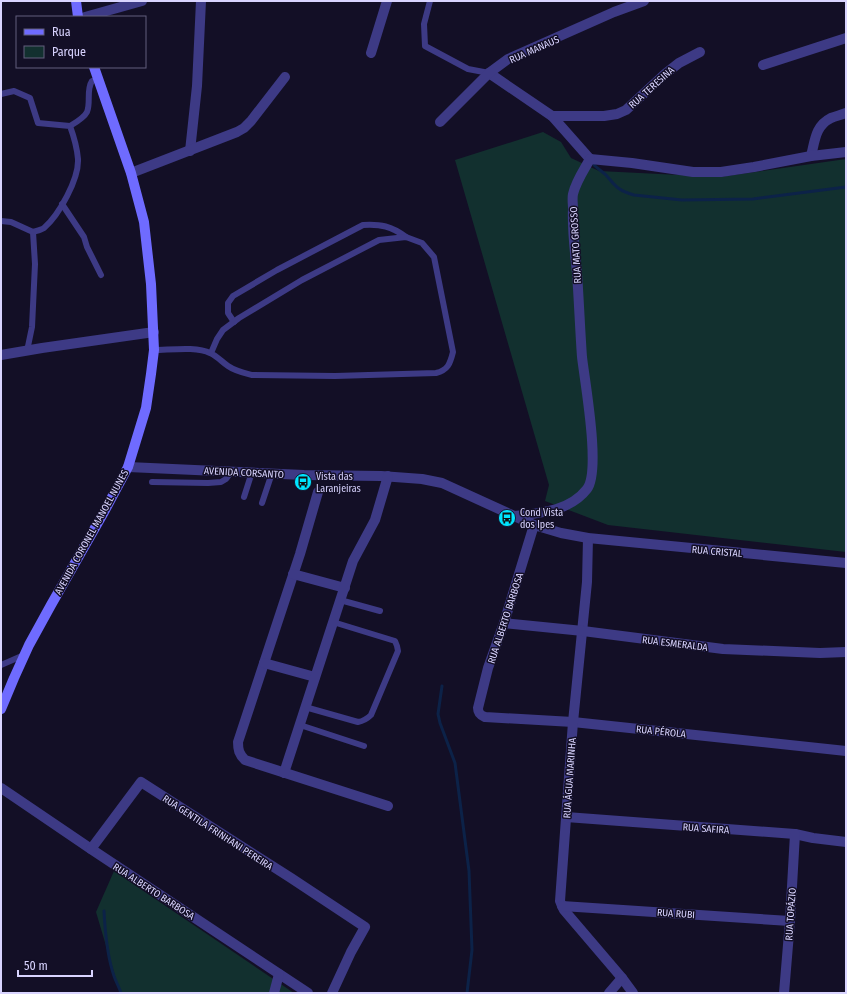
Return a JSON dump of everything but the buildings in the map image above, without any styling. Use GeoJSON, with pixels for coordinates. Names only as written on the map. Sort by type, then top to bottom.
{"type":"FeatureCollection","features":[{"type":"Feature","properties":{"kind":"street"},"geometry":{"type":"LineString","coordinates":[[76,1],[78,16]]}},
{"type":"Feature","properties":{"kind":"street"},"geometry":{"type":"LineString","coordinates":[[89,16],[142,1]]}},
{"type":"Feature","properties":{"kind":"street"},"geometry":{"type":"LineString","coordinates":[[190,151],[197,86],[201,1]]}},
{"type":"Feature","properties":{"kind":"street"},"geometry":{"type":"LineString","coordinates":[[372,53],[388,1]]}},
{"type":"Feature","properties":{"kind":"street"},"geometry":{"type":"LineString","coordinates":[[614,12],[618,1]]}},
{"type":"Feature","properties":{"kind":"street","name":"RUA MANAUS"},"geometry":{"type":"LineString","coordinates":[[440,122],[489,73],[508,60],[614,12],[644,1]]}},
{"type":"Feature","properties":{"kind":"street"},"geometry":{"type":"LineString","coordinates":[[763,65],[846,38]]}},
{"type":"Feature","properties":{"kind":"street","name":"RUA TERESINA"},"geometry":{"type":"LineString","coordinates":[[552,116],[604,116],[617,114],[626,110],[679,63],[700,52]]}},
{"type":"Feature","properties":{"kind":"street","name":"AVENIDA CORONEL MANOEL NUNES"},"geometry":{"type":"LineString","coordinates":[[1,709],[24,655],[128,467],[146,408],[151,374],[154,350],[154,332],[151,284],[144,222],[131,173],[94,68]]}},
{"type":"Feature","properties":{"kind":"street"},"geometry":{"type":"LineString","coordinates":[[489,73],[552,116],[590,159],[632,163],[693,172],[722,172],[811,156],[846,152]]}},
{"type":"Feature","properties":{"kind":"street"},"geometry":{"type":"LineString","coordinates":[[131,173],[190,151],[244,128],[285,78]]}},
{"type":"Feature","properties":{"kind":"street"},"geometry":{"type":"LineString","coordinates":[[811,156],[817,132],[822,125],[830,118],[846,113]]}},
{"type":"Feature","properties":{"kind":"street","name":"RUA MATO GROSSO"},"geometry":{"type":"LineString","coordinates":[[515,516],[542,513],[560,508],[576,500],[588,488],[592,472],[592,442],[582,357],[577,274],[572,226],[573,195],[577,180],[590,159]]}},
{"type":"Feature","properties":{"kind":"street"},"geometry":{"type":"LineString","coordinates":[[1,355],[154,332]]}},
{"type":"Feature","properties":{"kind":"street","name":"AVENIDA CORSANTO"},"geometry":{"type":"LineString","coordinates":[[128,467],[304,475],[388,476],[422,479],[442,483],[534,525],[561,534],[588,538]]}},
{"type":"Feature","properties":{"kind":"street"},"geometry":{"type":"LineString","coordinates":[[284,773],[353,561],[376,520],[388,476]]}},
{"type":"Feature","properties":{"kind":"street"},"geometry":{"type":"LineString","coordinates":[[318,492],[238,742],[238,749],[240,756],[245,760],[388,806]]}},
{"type":"Feature","properties":{"kind":"street","name":"RUA ALBERTO BARBOSA"},"geometry":{"type":"LineString","coordinates":[[478,712],[488,668],[504,623],[534,525]]}},
{"type":"Feature","properties":{"kind":"street","name":"RUA CRISTAL"},"geometry":{"type":"LineString","coordinates":[[588,538],[846,563]]}},
{"type":"Feature","properties":{"kind":"street","name":"RUA ÁGUA MARINHA"},"geometry":{"type":"LineString","coordinates":[[562,906],[560,901],[573,722],[587,582],[588,538]]}},
{"type":"Feature","properties":{"kind":"street"},"geometry":{"type":"LineString","coordinates":[[293,574],[344,588]]}},
{"type":"Feature","properties":{"kind":"street","name":"RUA ESMERALDA"},"geometry":{"type":"LineString","coordinates":[[504,623],[583,631],[723,649],[846,652]]}},
{"type":"Feature","properties":{"kind":"street"},"geometry":{"type":"LineString","coordinates":[[264,663],[315,677]]}},
{"type":"Feature","properties":{"kind":"street","name":"RUA PÉROLA"},"geometry":{"type":"LineString","coordinates":[[478,712],[485,717],[573,722],[846,751]]}},
{"type":"Feature","properties":{"kind":"street","name":"RUA GENTILA FRINHANI PEREIRA"},"geometry":{"type":"LineString","coordinates":[[91,850],[141,782],[365,927],[351,952],[332,993]]}},
{"type":"Feature","properties":{"kind":"street","name":"RUA ALBERTO BARBOSA"},"geometry":{"type":"LineString","coordinates":[[1,788],[91,850],[308,993]]}},
{"type":"Feature","properties":{"kind":"street","name":"RUA SAFIRA"},"geometry":{"type":"LineString","coordinates":[[566,817],[795,834],[846,842]]}},
{"type":"Feature","properties":{"kind":"street","name":"RUA TOPÁZIO"},"geometry":{"type":"LineString","coordinates":[[784,993],[795,834]]}},
{"type":"Feature","properties":{"kind":"street"},"geometry":{"type":"LineString","coordinates":[[562,906],[622,978],[630,992]]}},
{"type":"Feature","properties":{"kind":"street","name":"RUA RUBI"},"geometry":{"type":"LineString","coordinates":[[562,906],[790,921]]}},
{"type":"Feature","properties":{"kind":"street"},"geometry":{"type":"LineString","coordinates":[[274,993],[279,974]]}},
{"type":"Feature","properties":{"kind":"street"},"geometry":{"type":"LineString","coordinates":[[609,993],[622,978]]}},
{"type":"Feature","properties":{"kind":"lane"},"geometry":{"type":"LineString","coordinates":[[430,1],[424,24],[426,46],[468,69],[489,73]]}},
{"type":"Feature","properties":{"kind":"lane"},"geometry":{"type":"LineString","coordinates":[[1,94],[14,91],[30,98],[38,123],[70,126],[82,118],[87,112],[89,86],[92,81],[98,79]]}},
{"type":"Feature","properties":{"kind":"lane"},"geometry":{"type":"LineString","coordinates":[[1,221],[11,222],[33,232],[44,228],[58,213],[75,179],[78,161],[76,145],[70,126]]}},
{"type":"Feature","properties":{"kind":"lane"},"geometry":{"type":"LineString","coordinates":[[62,204],[84,237],[87,247],[101,275]]}},
{"type":"Feature","properties":{"kind":"lane"},"geometry":{"type":"LineString","coordinates":[[154,350],[203,350],[211,353],[228,367],[252,375],[335,376],[442,372],[450,364],[453,352],[434,256],[422,243],[396,230],[377,224],[363,225],[277,270],[233,296],[228,303],[228,313],[234,322]]}},
{"type":"Feature","properties":{"kind":"lane"},"geometry":{"type":"LineString","coordinates":[[27,351],[32,326],[35,264],[33,232]]}},
{"type":"Feature","properties":{"kind":"lane"},"geometry":{"type":"LineString","coordinates":[[211,353],[223,330],[302,280],[379,240],[406,236]]}},
{"type":"Feature","properties":{"kind":"lane"},"geometry":{"type":"LineString","coordinates":[[152,482],[208,484],[221,482],[226,479],[232,471]]}},
{"type":"Feature","properties":{"kind":"lane"},"geometry":{"type":"LineString","coordinates":[[244,497],[252,472]]}},
{"type":"Feature","properties":{"kind":"lane"},"geometry":{"type":"LineString","coordinates":[[262,502],[272,473]]}},
{"type":"Feature","properties":{"kind":"lane"},"geometry":{"type":"LineString","coordinates":[[340,600],[380,612]]}},
{"type":"Feature","properties":{"kind":"lane"},"geometry":{"type":"LineString","coordinates":[[306,707],[362,722],[371,714],[398,651],[395,641],[333,622]]}},
{"type":"Feature","properties":{"kind":"lane"},"geometry":{"type":"LineString","coordinates":[[1,665],[24,655]]}},
{"type":"Feature","properties":{"kind":"lane"},"geometry":{"type":"LineString","coordinates":[[300,725],[364,746]]}},
{"type":"Feature","properties":{"kind":"green space"},"geometry":{"type":"Polygon","coordinates":[[[543,132],[561,142],[571,158],[599,171],[720,177],[846,159],[846,552],[608,525],[545,501],[549,485],[455,160],[543,132]]]}},
{"type":"Feature","properties":{"kind":"green space"},"geometry":{"type":"Polygon","coordinates":[[[114,871],[294,993],[120,993],[96,912],[114,871]]]}},
{"type":"Feature","properties":{"kind":"waterway"},"geometry":{"type":"LineString","coordinates":[[594,165],[606,175],[615,186],[625,192],[634,195],[682,200],[753,199],[846,187]]}},
{"type":"Feature","properties":{"kind":"waterway"},"geometry":{"type":"LineString","coordinates":[[442,686],[438,714],[455,763],[469,871],[472,950],[467,993]]}},
{"type":"Feature","properties":{"kind":"waterway"},"geometry":{"type":"LineString","coordinates":[[104,911],[108,952],[114,976],[121,993]]}},
{"type":"Feature","properties":{"kind":"place","name":"Vista das Laranjeiras"},"geometry":{"type":"Point","coordinates":[303,482]}},
{"type":"Feature","properties":{"kind":"place","name":"Cond Vista dos Ipes"},"geometry":{"type":"Point","coordinates":[507,518]}}]}
